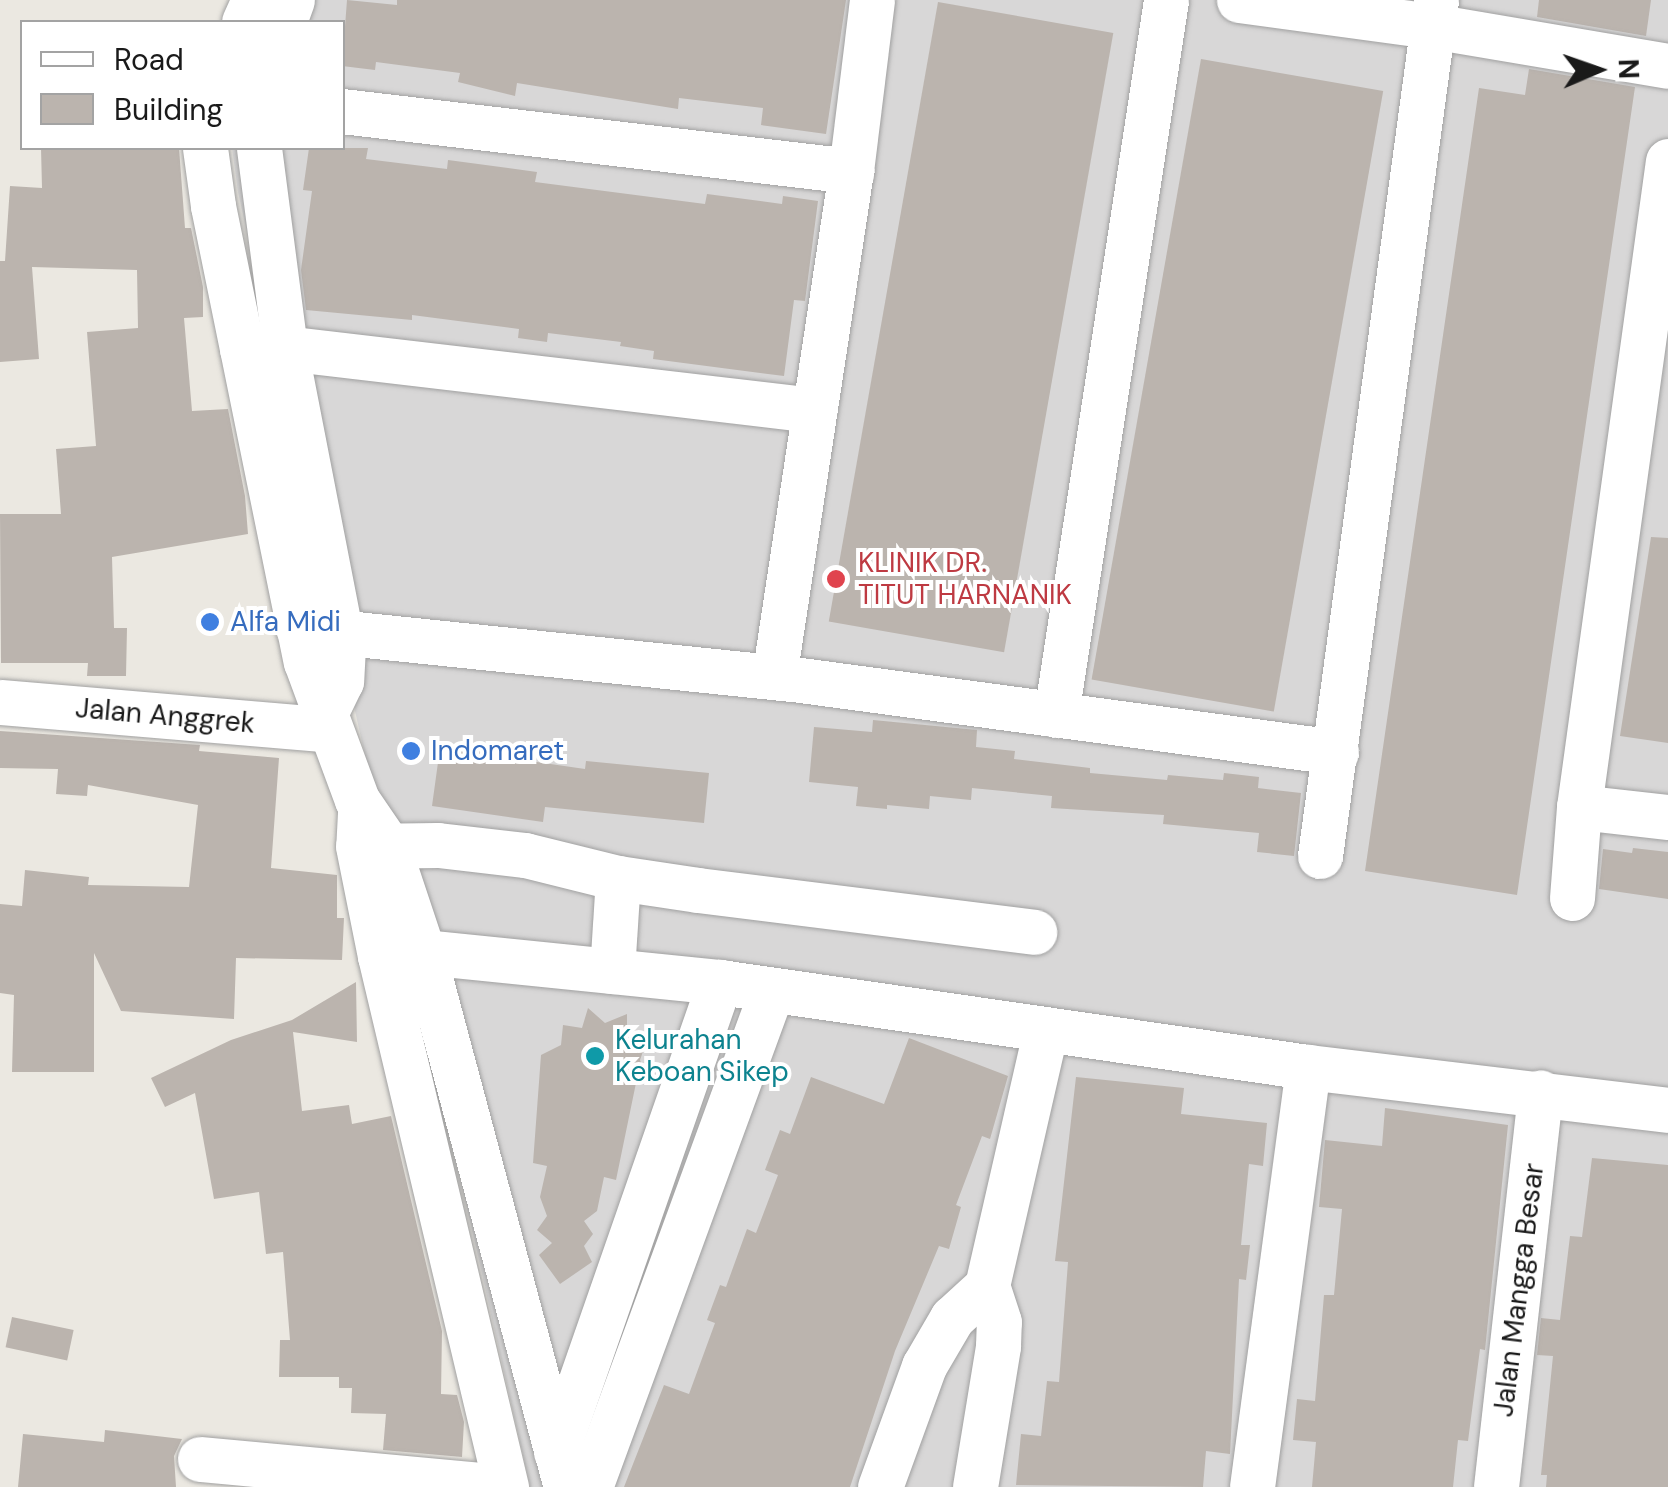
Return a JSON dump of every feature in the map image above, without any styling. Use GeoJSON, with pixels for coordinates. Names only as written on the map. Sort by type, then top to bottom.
{"type":"FeatureCollection","features":[{"type":"Feature","properties":{"kind":"street"},"geometry":{"type":"LineString","coordinates":[[774,677],[851,171],[872,0]]}},
{"type":"Feature","properties":{"kind":"street"},"geometry":{"type":"LineString","coordinates":[[1056,715],[1166,0]]}},
{"type":"Feature","properties":{"kind":"street"},"geometry":{"type":"LineString","coordinates":[[1238,0],[1434,13],[1668,66]]}},
{"type":"Feature","properties":{"kind":"street"},"geometry":{"type":"LineString","coordinates":[[1320,856],[1434,13]]}},
{"type":"Feature","properties":{"kind":"street"},"geometry":{"type":"LineString","coordinates":[[345,111],[851,171]]}},
{"type":"Feature","properties":{"kind":"street"},"geometry":{"type":"LineString","coordinates":[[207,150],[264,349],[319,629],[341,681],[328,720],[368,832],[401,954],[561,1469]]}},
{"type":"Feature","properties":{"kind":"street"},"geometry":{"type":"LineString","coordinates":[[260,150],[264,349]]}},
{"type":"Feature","properties":{"kind":"street"},"geometry":{"type":"LineString","coordinates":[[1572,898],[1578,806],[1668,162]]}},
{"type":"Feature","properties":{"kind":"street"},"geometry":{"type":"LineString","coordinates":[[264,349],[814,410]]}},
{"type":"Feature","properties":{"kind":"street"},"geometry":{"type":"LineString","coordinates":[[319,629],[774,677],[1336,752]]}},
{"type":"Feature","properties":{"kind":"street","name":"Jalan Anggrek"},"geometry":{"type":"LineString","coordinates":[[0,702],[328,720]]}},
{"type":"Feature","properties":{"kind":"street"},"geometry":{"type":"LineString","coordinates":[[1578,806],[1668,817]]}},
{"type":"Feature","properties":{"kind":"street"},"geometry":{"type":"LineString","coordinates":[[368,832],[526,855],[618,878],[1034,932]]}},
{"type":"Feature","properties":{"kind":"street"},"geometry":{"type":"LineString","coordinates":[[612,971],[618,878]]}},
{"type":"Feature","properties":{"kind":"street"},"geometry":{"type":"LineString","coordinates":[[401,954],[720,982],[1308,1068],[1540,1092],[1668,1110]]}},
{"type":"Feature","properties":{"kind":"street"},"geometry":{"type":"LineString","coordinates":[[200,1458],[505,1487],[401,954]]}},
{"type":"Feature","properties":{"kind":"street"},"geometry":{"type":"LineString","coordinates":[[561,1469],[720,982]]}},
{"type":"Feature","properties":{"kind":"street"},"geometry":{"type":"LineString","coordinates":[[590,1487],[772,990]]}},
{"type":"Feature","properties":{"kind":"street"},"geometry":{"type":"LineString","coordinates":[[975,1487],[998,1346],[998,1322],[987,1286],[1045,1032]]}},
{"type":"Feature","properties":{"kind":"street"},"geometry":{"type":"LineString","coordinates":[[1252,1487],[1308,1068]]}},
{"type":"Feature","properties":{"kind":"street","name":"Jalan Mangga Besar"},"geometry":{"type":"LineString","coordinates":[[1496,1487],[1540,1092]]}},
{"type":"Feature","properties":{"kind":"street"},"geometry":{"type":"LineString","coordinates":[[880,1487],[924,1366],[952,1318],[987,1286]]}},
{"type":"Feature","properties":{"kind":"shaded area"},"geometry":{"type":"Polygon","coordinates":[[[264,0],[1668,0],[1668,1487],[530,1487],[238,192],[232,150],[345,150],[345,20],[256,20],[264,0]]]}},
{"type":"Feature","properties":{"kind":"building"},"geometry":{"type":"Polygon","coordinates":[[[347,0],[397,5],[397,0],[846,0],[826,134],[761,125],[763,108],[679,98],[678,109],[517,83],[515,96],[458,82],[460,73],[376,62],[375,70],[345,66],[347,0]]]}},
{"type":"Feature","properties":{"kind":"building"},"geometry":{"type":"Polygon","coordinates":[[[1539,0],[1651,0],[1646,36],[1537,17],[1539,0]]]}},
{"type":"Feature","properties":{"kind":"building"},"geometry":{"type":"Polygon","coordinates":[[[938,2],[1113,33],[1004,652],[829,621],[938,2]]]}},
{"type":"Feature","properties":{"kind":"building"},"geometry":{"type":"Polygon","coordinates":[[[1201,59],[1383,91],[1274,712],[1092,679],[1201,59]]]}},
{"type":"Feature","properties":{"kind":"building"},"geometry":{"type":"Polygon","coordinates":[[[1529,69],[1635,87],[1517,895],[1365,871],[1479,88],[1525,95],[1529,69]]]}},
{"type":"Feature","properties":{"kind":"building"},"geometry":{"type":"Polygon","coordinates":[[[368,148],[366,159],[447,169],[448,160],[537,172],[535,182],[705,204],[707,194],[782,204],[783,196],[818,201],[805,301],[794,300],[784,376],[653,359],[654,351],[620,346],[621,342],[548,333],[547,342],[518,338],[519,329],[412,315],[412,320],[306,310],[301,270],[312,191],[303,190],[309,150],[368,148]]]}},
{"type":"Feature","properties":{"kind":"building"},"geometry":{"type":"Polygon","coordinates":[[[41,150],[179,150],[185,228],[191,228],[203,287],[203,317],[184,318],[192,411],[228,409],[245,496],[248,534],[112,557],[114,628],[127,628],[126,676],[87,676],[88,663],[1,663],[0,514],[61,514],[56,449],[96,446],[87,332],[138,328],[137,270],[32,267],[39,359],[0,362],[0,261],[5,261],[10,186],[42,188],[41,150]]]}},
{"type":"Feature","properties":{"kind":"building"},"geometry":{"type":"Polygon","coordinates":[[[1651,537],[1668,538],[1668,743],[1620,736],[1651,537]]]}},
{"type":"Feature","properties":{"kind":"building"},"geometry":{"type":"Polygon","coordinates":[[[873,720],[977,730],[976,747],[1015,751],[1014,759],[1090,768],[1090,773],[1167,780],[1168,775],[1223,780],[1224,773],[1259,777],[1258,788],[1301,793],[1294,856],[1257,852],[1259,833],[1163,824],[1164,815],[1051,808],[1052,796],[972,788],[971,800],[930,796],[929,809],[887,805],[887,809],[856,806],[858,787],[809,782],[814,727],[872,732],[873,720]]]}},
{"type":"Feature","properties":{"kind":"building"},"geometry":{"type":"Polygon","coordinates":[[[0,731],[200,745],[199,751],[279,758],[271,868],[337,875],[337,918],[344,918],[342,960],[236,958],[234,1019],[121,1011],[94,953],[94,1072],[12,1072],[14,995],[0,993],[0,904],[22,906],[25,870],[89,877],[88,885],[189,887],[198,805],[88,785],[87,796],[56,794],[58,769],[0,768],[0,731]]]}},
{"type":"Feature","properties":{"kind":"building"},"geometry":{"type":"Polygon","coordinates":[[[440,748],[585,769],[586,761],[709,773],[704,823],[545,807],[543,822],[432,806],[440,748]]]}},
{"type":"Feature","properties":{"kind":"building"},"geometry":{"type":"Polygon","coordinates":[[[1633,848],[1668,852],[1668,899],[1599,889],[1603,849],[1632,853],[1633,848]]]}},
{"type":"Feature","properties":{"kind":"building"},"geometry":{"type":"Polygon","coordinates":[[[356,982],[357,1042],[293,1032],[302,1111],[349,1105],[352,1124],[391,1116],[442,1331],[441,1394],[457,1395],[464,1422],[462,1457],[383,1450],[386,1414],[351,1413],[352,1388],[339,1388],[339,1377],[279,1377],[280,1340],[290,1340],[283,1252],[266,1254],[259,1192],[214,1199],[195,1093],[165,1107],[151,1078],[231,1040],[292,1020],[356,982]]]}},
{"type":"Feature","properties":{"kind":"building"},"geometry":{"type":"Polygon","coordinates":[[[588,1008],[605,1023],[627,1014],[627,1032],[647,1040],[640,1060],[648,1082],[636,1083],[616,1180],[604,1177],[597,1211],[584,1221],[593,1234],[584,1246],[592,1262],[560,1284],[539,1255],[552,1243],[537,1230],[547,1216],[540,1197],[547,1166],[533,1163],[541,1055],[561,1045],[563,1025],[582,1028],[588,1008]]]}},
{"type":"Feature","properties":{"kind":"building"},"geometry":{"type":"Polygon","coordinates":[[[909,1038],[1008,1076],[990,1139],[982,1136],[956,1205],[961,1207],[949,1249],[939,1246],[895,1351],[850,1487],[624,1487],[664,1385],[689,1394],[715,1323],[707,1320],[720,1285],[726,1287],[747,1229],[756,1233],[778,1175],[765,1170],[780,1130],[790,1134],[811,1077],[884,1104],[909,1038]]]}},
{"type":"Feature","properties":{"kind":"building"},"geometry":{"type":"Polygon","coordinates":[[[1076,1077],[1184,1088],[1181,1114],[1267,1123],[1263,1166],[1249,1164],[1241,1245],[1250,1245],[1246,1280],[1239,1279],[1230,1454],[1206,1451],[1203,1487],[1016,1485],[1021,1434],[1041,1436],[1047,1381],[1059,1382],[1068,1262],[1055,1261],[1076,1077]]]}},
{"type":"Feature","properties":{"kind":"building"},"geometry":{"type":"Polygon","coordinates":[[[1385,1108],[1508,1125],[1485,1350],[1480,1349],[1468,1441],[1458,1440],[1453,1487],[1312,1487],[1316,1442],[1293,1440],[1297,1399],[1315,1401],[1324,1295],[1334,1295],[1342,1209],[1319,1207],[1325,1140],[1382,1146],[1385,1108]]]}},
{"type":"Feature","properties":{"kind":"building"},"geometry":{"type":"Polygon","coordinates":[[[1592,1158],[1668,1165],[1668,1487],[1546,1487],[1547,1475],[1541,1475],[1553,1356],[1537,1355],[1541,1318],[1560,1320],[1570,1236],[1582,1237],[1592,1158]]]}},
{"type":"Feature","properties":{"kind":"building"},"geometry":{"type":"Polygon","coordinates":[[[12,1317],[74,1330],[67,1360],[6,1347],[12,1317]]]}},
{"type":"Feature","properties":{"kind":"building"},"geometry":{"type":"Polygon","coordinates":[[[105,1430],[182,1439],[174,1456],[176,1487],[18,1487],[23,1434],[104,1442],[105,1430]]]}},
{"type":"Feature","properties":{"kind":"place","name":"KLINIK DR. TITUT HARNANIK"},"geometry":{"type":"Point","coordinates":[836,579]}},
{"type":"Feature","properties":{"kind":"place","name":"Alfa Midi"},"geometry":{"type":"Point","coordinates":[210,622]}},
{"type":"Feature","properties":{"kind":"place","name":"Indomaret"},"geometry":{"type":"Point","coordinates":[411,751]}},
{"type":"Feature","properties":{"kind":"place","name":"Kelurahan Keboan Sikep"},"geometry":{"type":"Point","coordinates":[595,1056]}}]}
